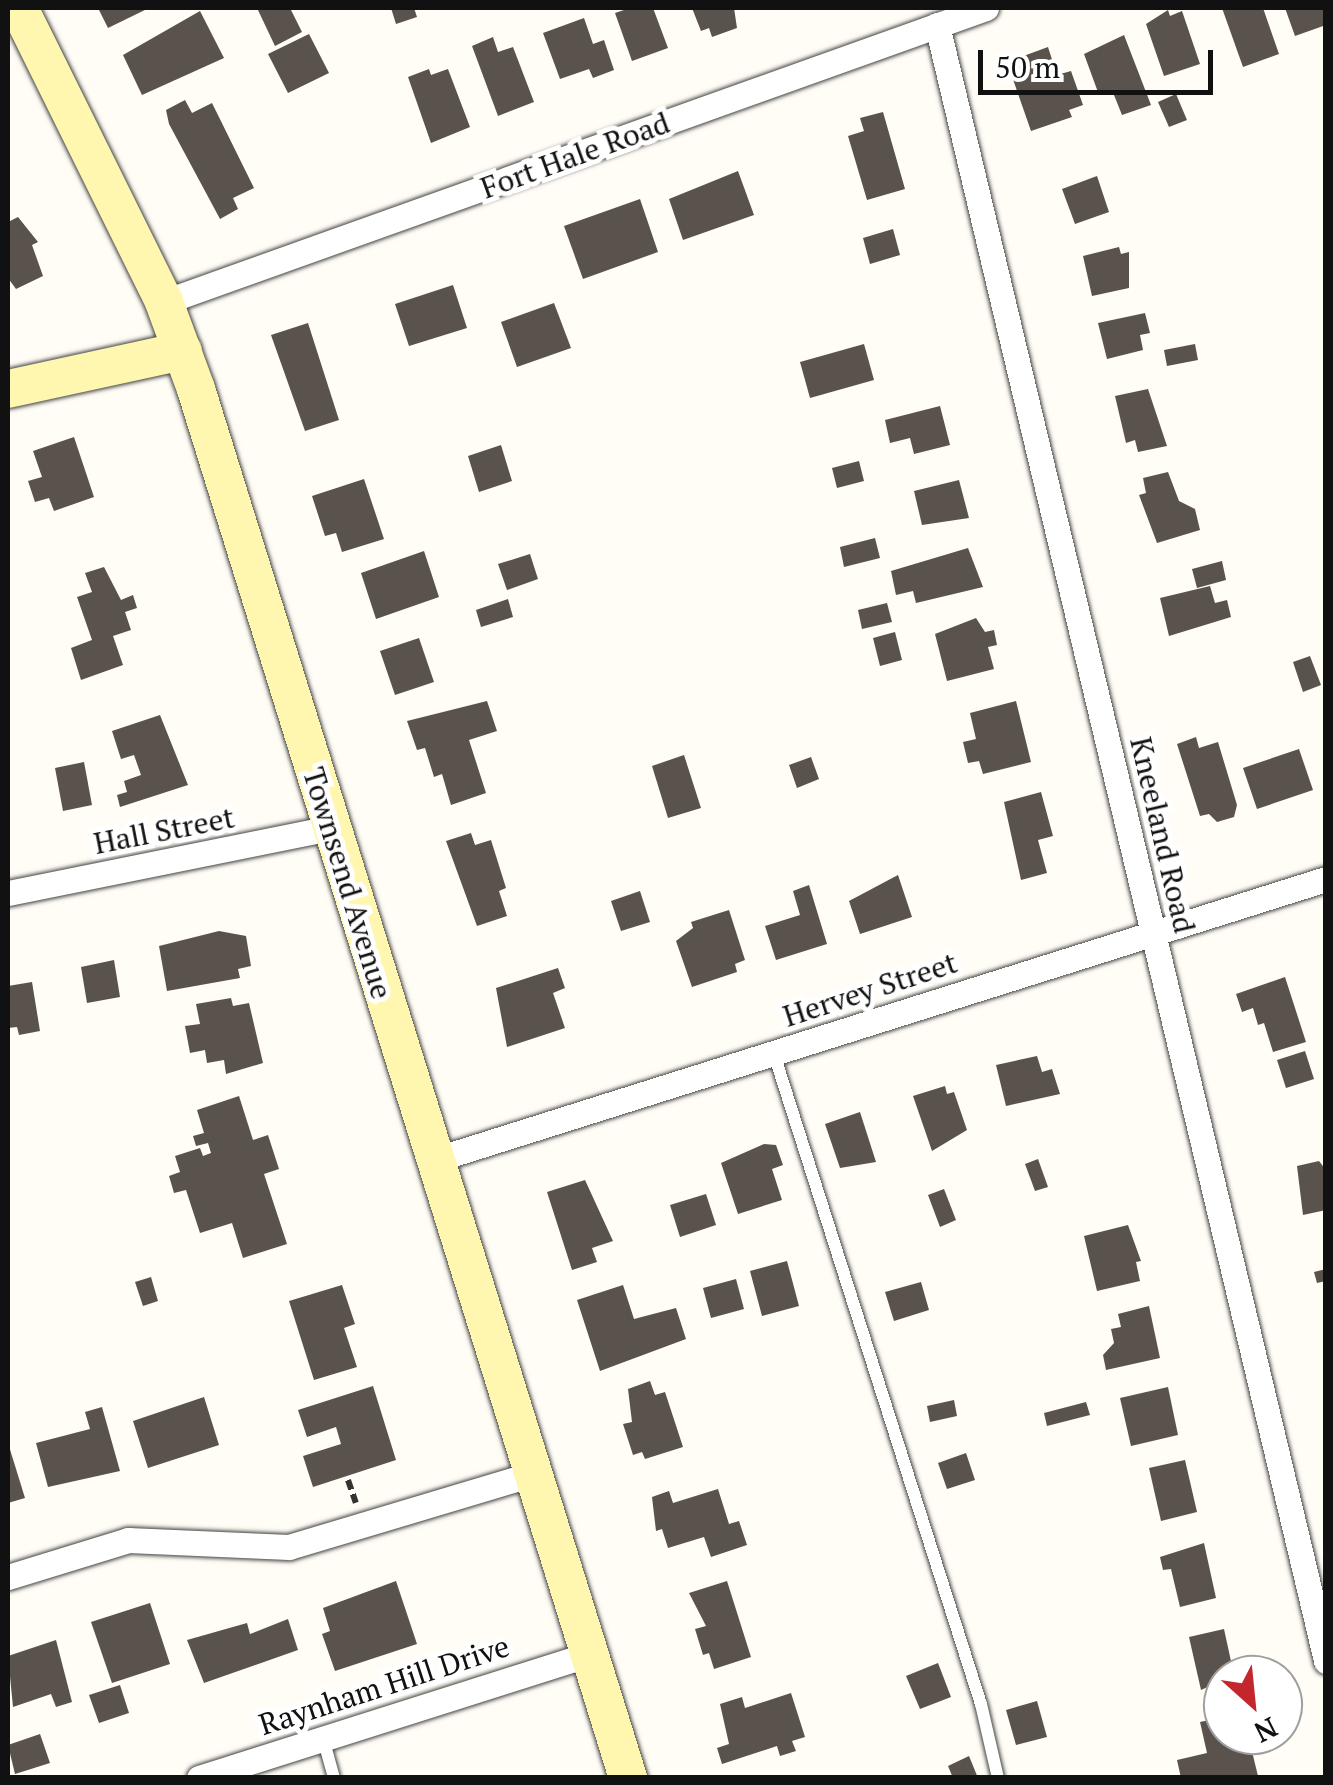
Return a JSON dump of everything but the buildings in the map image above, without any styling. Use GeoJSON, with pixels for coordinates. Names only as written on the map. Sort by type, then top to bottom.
{"type":"FeatureCollection","features":[{"type":"Feature","properties":{"kind":"main road","name":"Townsend Avenue"},"geometry":{"type":"LineString","coordinates":[[19,8],[164,302],[183,351],[628,1778]]}},
{"type":"Feature","properties":{"kind":"main road"},"geometry":{"type":"LineString","coordinates":[[8,389],[183,351]]}},
{"type":"Feature","properties":{"kind":"street","name":"Fort Hale Road"},"geometry":{"type":"LineString","coordinates":[[164,302],[986,8]]}},
{"type":"Feature","properties":{"kind":"street","name":"Kneeland Road"},"geometry":{"type":"LineString","coordinates":[[937,25],[1326,1661]]}},
{"type":"Feature","properties":{"kind":"street","name":"Hall Street"},"geometry":{"type":"LineString","coordinates":[[8,893],[330,828]]}},
{"type":"Feature","properties":{"kind":"street","name":"Hervey Street"},"geometry":{"type":"LineString","coordinates":[[434,1160],[1326,879]]}},
{"type":"Feature","properties":{"kind":"street"},"geometry":{"type":"LineString","coordinates":[[8,1578],[128,1540],[290,1547],[532,1474]]}},
{"type":"Feature","properties":{"kind":"street","name":"Raynham Hill Drive"},"geometry":{"type":"LineString","coordinates":[[198,1778],[589,1654]]}},
{"type":"Feature","properties":{"kind":"lane"},"geometry":{"type":"LineString","coordinates":[[774,1054],[981,1704],[998,1778]]}},
{"type":"Feature","properties":{"kind":"lane"},"geometry":{"type":"LineString","coordinates":[[323,1738],[334,1778]]}}]}
